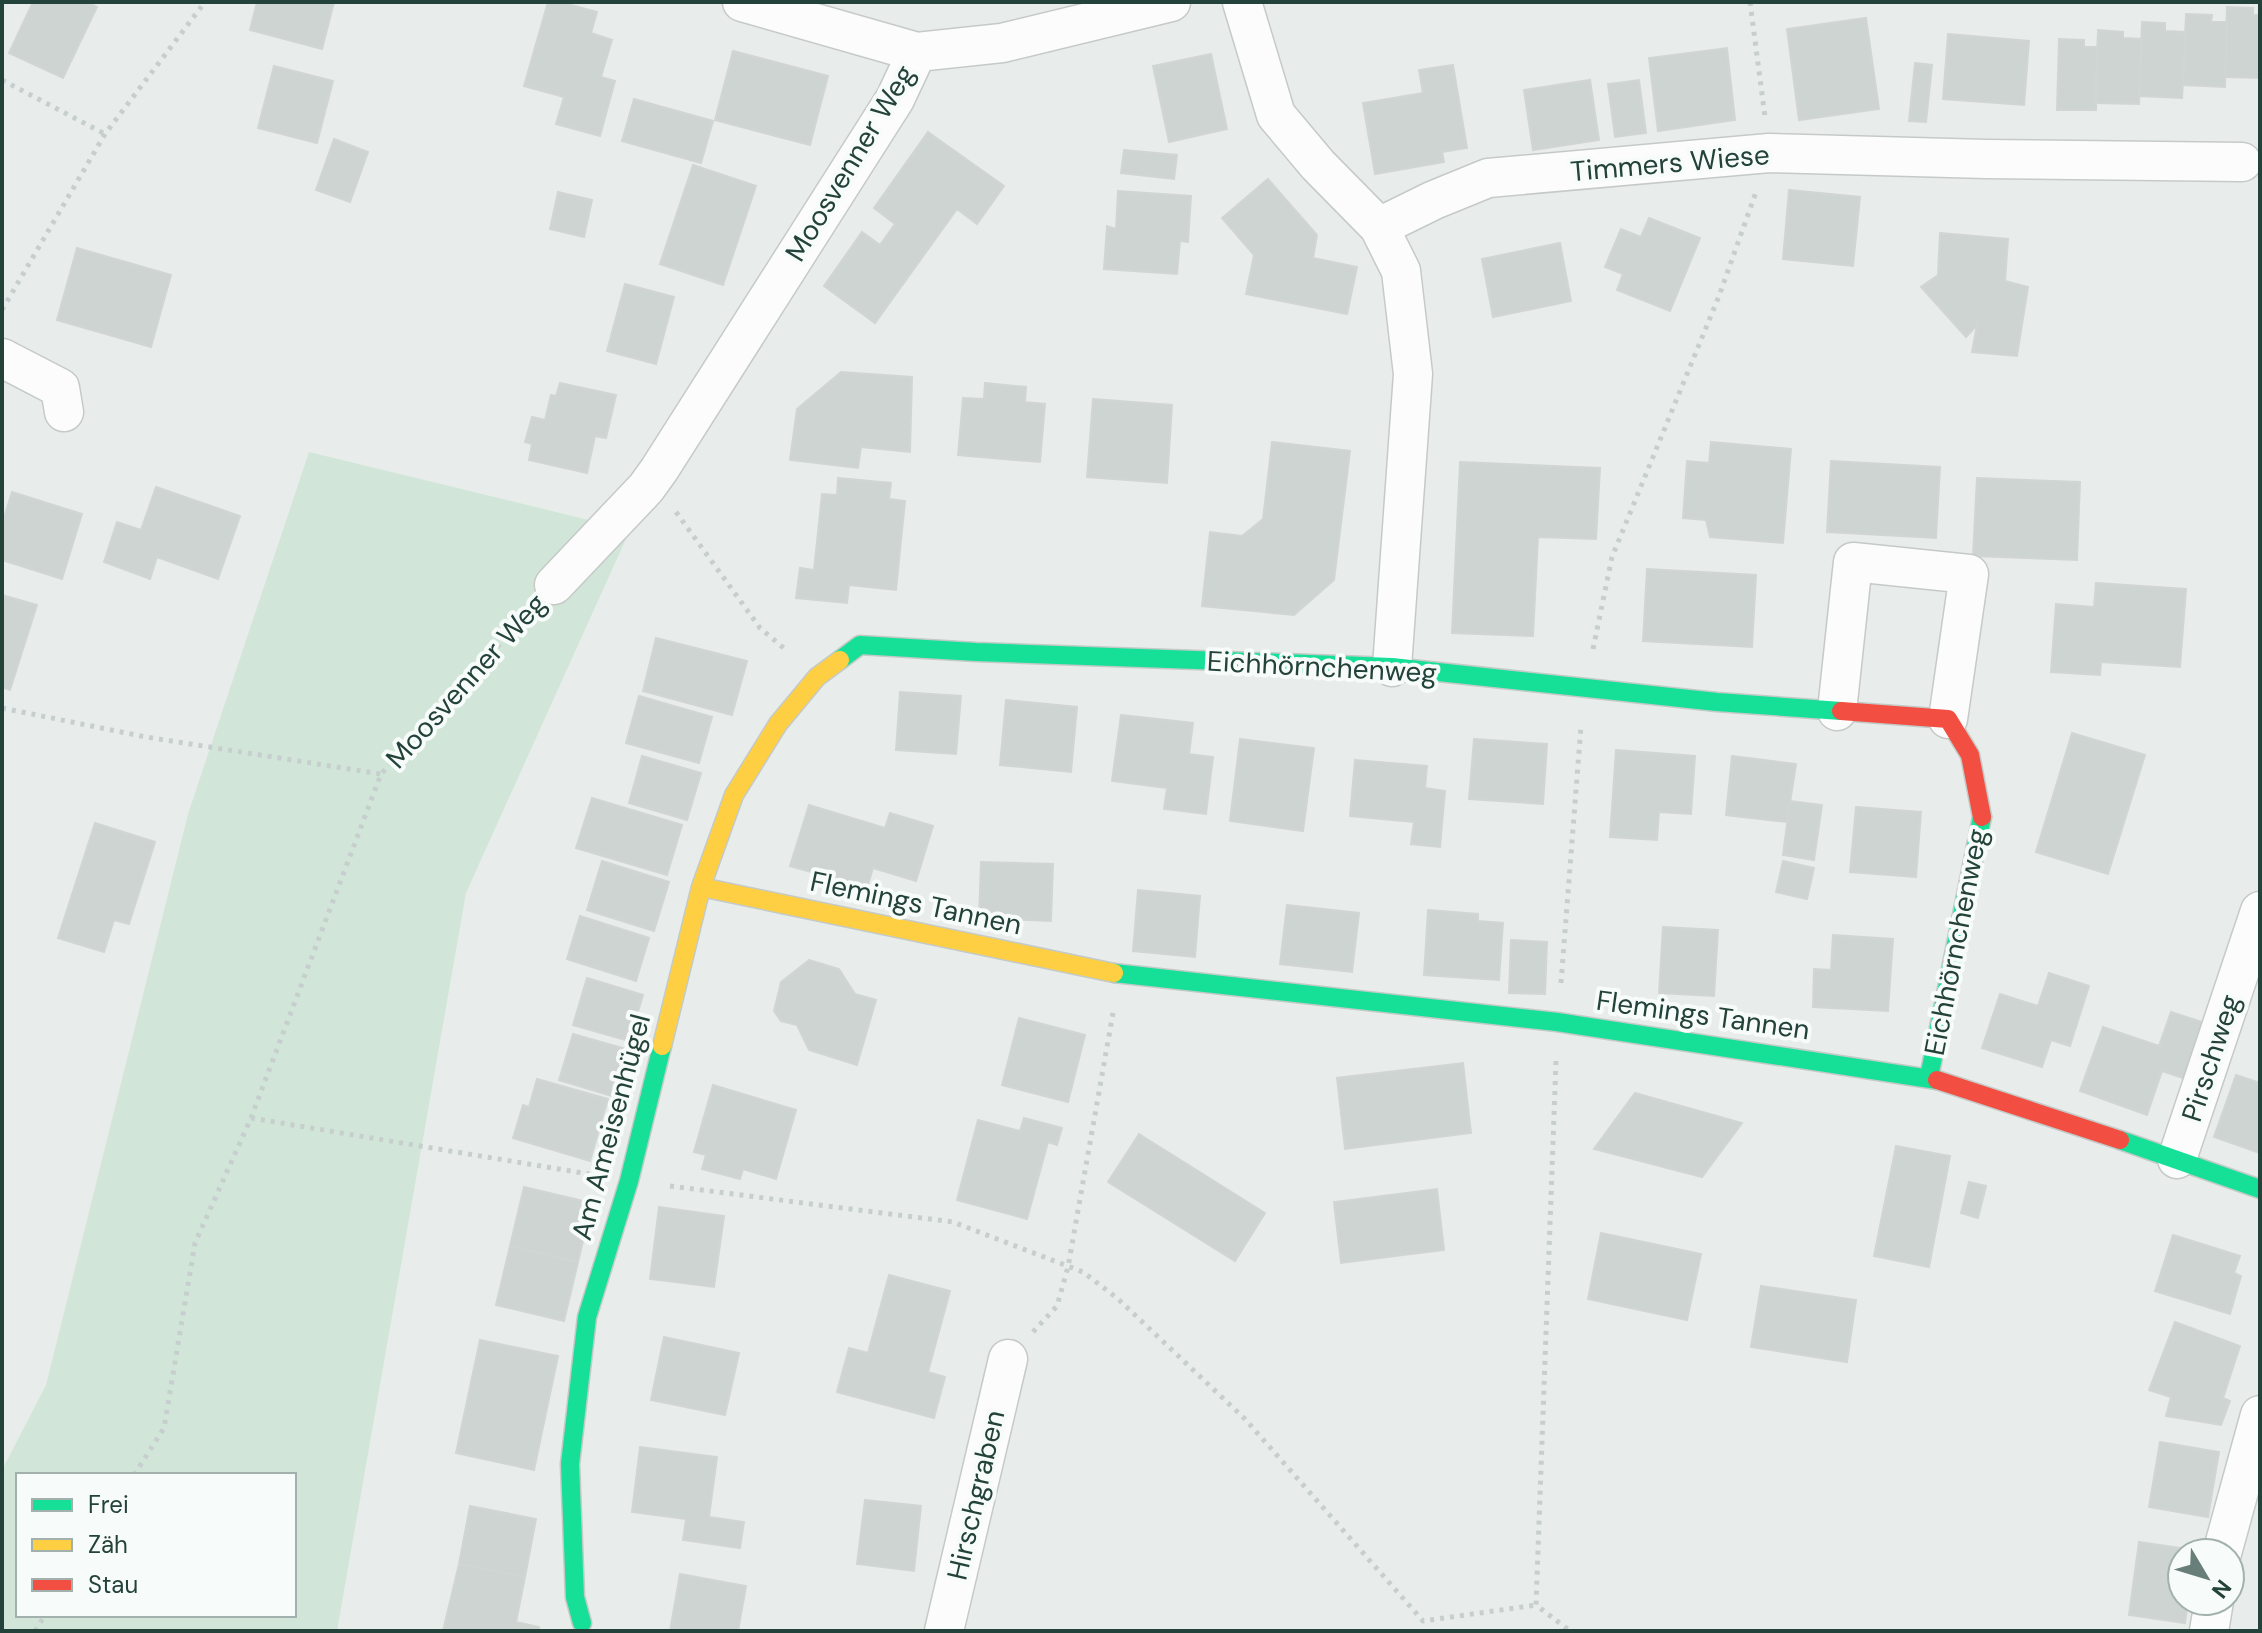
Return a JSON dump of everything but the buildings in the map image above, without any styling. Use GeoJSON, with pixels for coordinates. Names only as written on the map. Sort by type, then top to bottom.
{"type":"FeatureCollection","features":[{"type":"Feature","properties":{"kind":"street"},"geometry":{"type":"LineString","coordinates":[[742,2],[917,52],[1002,43],[1171,2]]}},
{"type":"Feature","properties":{"kind":"street"},"geometry":{"type":"LineString","coordinates":[[1242,2],[1276,115],[1318,165],[1379,227],[1401,271],[1413,374],[1392,667]]}},
{"type":"Feature","properties":{"kind":"street","name":"Moosvenner Weg"},"geometry":{"type":"LineString","coordinates":[[554,585],[646,488],[659,470],[895,99],[917,52]]}},
{"type":"Feature","properties":{"kind":"street","name":"Timmers Wiese"},"geometry":{"type":"LineString","coordinates":[[1379,227],[1488,178],[1769,153],[2242,162]]}},
{"type":"Feature","properties":{"kind":"street"},"geometry":{"type":"LineString","coordinates":[[2,358],[60,388],[64,412]]}},
{"type":"Feature","properties":{"kind":"street"},"geometry":{"type":"LineString","coordinates":[[1837,711],[1853,562],[1969,574],[1948,719]]}},
{"type":"Feature","properties":{"kind":"street","name":"Eichhörnchenweg"},"geometry":{"type":"LineString","coordinates":[[817,677],[860,645],[1392,667],[1717,702],[1948,719],[1970,755],[1982,817],[1929,1077]]}},
{"type":"Feature","properties":{"kind":"street","name":"Am Ameisenhügel"},"geometry":{"type":"LineString","coordinates":[[582,1623],[575,1597],[570,1464],[587,1317],[629,1181],[701,887],[734,795],[778,724],[817,677]]}},
{"type":"Feature","properties":{"kind":"street","name":"Flemings Tannen"},"geometry":{"type":"LineString","coordinates":[[701,887],[1120,974],[1557,1022],[1929,1077],[2260,1189]]}},
{"type":"Feature","properties":{"kind":"street","name":"Pirschweg"},"geometry":{"type":"LineString","coordinates":[[2177,1159],[2260,911]]}},
{"type":"Feature","properties":{"kind":"street","name":"Hirschgraben"},"geometry":{"type":"LineString","coordinates":[[944,1631],[1008,1359]]}},
{"type":"Feature","properties":{"kind":"street"},"geometry":{"type":"LineString","coordinates":[[2226,1537],[2260,1415]]}},
{"type":"Feature","properties":{"kind":"path"},"geometry":{"type":"LineString","coordinates":[[2,310],[105,134],[205,2]]}},
{"type":"Feature","properties":{"kind":"path"},"geometry":{"type":"LineString","coordinates":[[1536,1605],[1557,1022],[1584,688],[1612,557],[1719,296],[1769,153],[1750,2]]}},
{"type":"Feature","properties":{"kind":"path"},"geometry":{"type":"LineString","coordinates":[[2,80],[105,134]]}},
{"type":"Feature","properties":{"kind":"path"},"geometry":{"type":"LineString","coordinates":[[659,470],[678,517],[760,628],[817,677]]}},
{"type":"Feature","properties":{"kind":"path","name":"Moosvenner Weg"},"geometry":{"type":"LineString","coordinates":[[135,1473],[164,1428],[195,1243],[251,1118],[381,774],[554,585]]}},
{"type":"Feature","properties":{"kind":"path"},"geometry":{"type":"LineString","coordinates":[[2,708],[146,737],[381,774]]}},
{"type":"Feature","properties":{"kind":"path"},"geometry":{"type":"LineString","coordinates":[[1008,1359],[1057,1306],[1068,1267],[1120,974]]}},
{"type":"Feature","properties":{"kind":"path"},"geometry":{"type":"LineString","coordinates":[[1068,1267],[1083,1272],[1117,1298],[1245,1419],[1423,1621],[1536,1605],[1570,1631]]}},
{"type":"Feature","properties":{"kind":"green space"},"geometry":{"type":"Polygon","coordinates":[[[309,452],[630,530],[466,893],[337,1631],[2,1631],[2,1470],[46,1385],[188,814],[309,452]]]}},
{"type":"Feature","properties":{"kind":"traffic: fast"},"geometry":{"type":"LineString","coordinates":[[840,660],[860,645],[1392,667],[1717,702],[1841,711]]}},
{"type":"Feature","properties":{"kind":"traffic: fast"},"geometry":{"type":"LineString","coordinates":[[1929,1077],[1982,817]]}},
{"type":"Feature","properties":{"kind":"traffic: fast"},"geometry":{"type":"LineString","coordinates":[[1114,973],[1557,1022],[1937,1080]]}},
{"type":"Feature","properties":{"kind":"traffic: fast"},"geometry":{"type":"LineString","coordinates":[[582,1623],[575,1597],[570,1464],[587,1317],[629,1181],[662,1046]]}},
{"type":"Feature","properties":{"kind":"traffic: fast"},"geometry":{"type":"LineString","coordinates":[[2120,1140],[2260,1189]]}},
{"type":"Feature","properties":{"kind":"traffic: slow"},"geometry":{"type":"LineString","coordinates":[[662,1046],[701,887],[734,795],[778,724],[817,677],[840,660]]}},
{"type":"Feature","properties":{"kind":"traffic: slow"},"geometry":{"type":"LineString","coordinates":[[701,887],[1114,973]]}},
{"type":"Feature","properties":{"kind":"traffic: jam"},"geometry":{"type":"LineString","coordinates":[[1841,711],[1948,719],[1970,755],[1982,817]]}},
{"type":"Feature","properties":{"kind":"traffic: jam"},"geometry":{"type":"LineString","coordinates":[[1937,1080],[2120,1140]]}}]}
